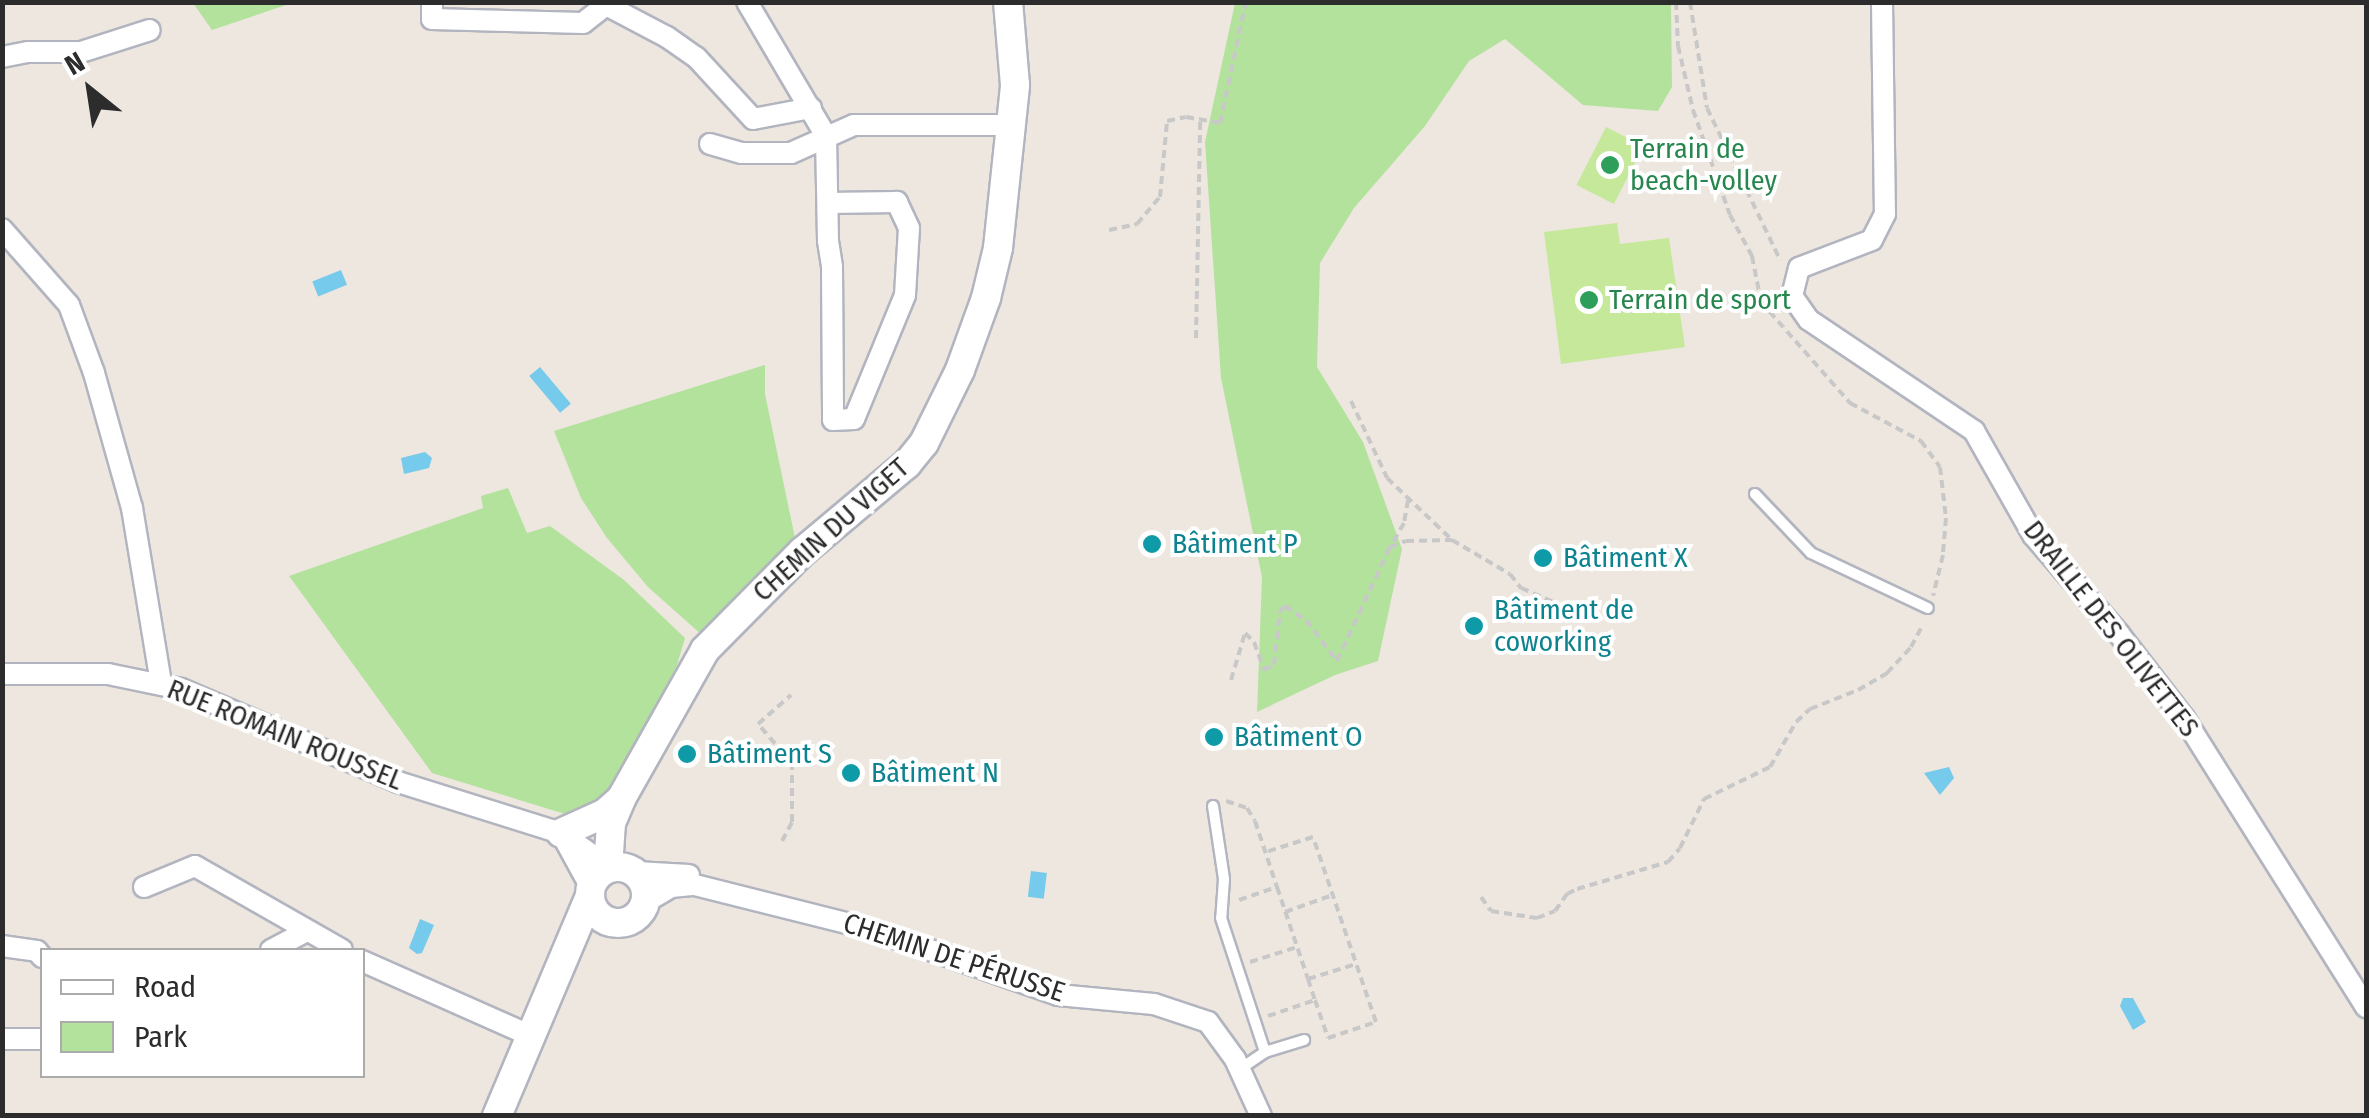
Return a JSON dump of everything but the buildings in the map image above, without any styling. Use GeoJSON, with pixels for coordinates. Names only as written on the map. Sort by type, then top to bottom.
{"type":"FeatureCollection","features":[{"type":"Feature","properties":{"kind":"street"},"geometry":{"type":"LineString","coordinates":[[432,2],[432,19],[583,23],[606,5],[667,37],[696,58],[753,119],[811,108]]}},
{"type":"Feature","properties":{"kind":"street"},"geometry":{"type":"LineString","coordinates":[[748,2],[826,136],[833,420],[854,419],[905,296],[909,228],[898,202],[828,203]]}},
{"type":"Feature","properties":{"kind":"street","name":"CHEMIN DU VIGET"},"geometry":{"type":"LineString","coordinates":[[621,799],[705,650],[802,552],[887,484],[924,443],[960,370],[986,298],[998,248],[1015,55],[1008,2]]}},
{"type":"Feature","properties":{"kind":"street"},"geometry":{"type":"LineString","coordinates":[[1792,282],[1799,268],[1872,240],[1885,214],[1882,2]]}},
{"type":"Feature","properties":{"kind":"street"},"geometry":{"type":"LineString","coordinates":[[2,57],[28,52],[81,52],[150,30]]}},
{"type":"Feature","properties":{"kind":"street"},"geometry":{"type":"LineString","coordinates":[[710,144],[742,153],[791,153],[854,124],[1010,125]]}},
{"type":"Feature","properties":{"kind":"street"},"geometry":{"type":"LineString","coordinates":[[2,229],[69,305],[94,373],[132,508],[161,684]]}},
{"type":"Feature","properties":{"kind":"street","name":"DRAILLE DES OLIVETTES"},"geometry":{"type":"LineString","coordinates":[[1792,282],[1792,296],[1809,320],[1974,432],[2033,535],[2120,634],[2184,718],[2366,1007]]}},
{"type":"Feature","properties":{"kind":"street","name":"RUE ROMAIN ROUSSEL"},"geometry":{"type":"LineString","coordinates":[[2,674],[70,671],[161,684],[227,706],[398,782],[560,833],[594,856],[609,877]]}},
{"type":"Feature","properties":{"kind":"street"},"geometry":{"type":"LineString","coordinates":[[560,833],[605,814],[621,799]]}},
{"type":"Feature","properties":{"kind":"street"},"geometry":{"type":"LineString","coordinates":[[611,922],[596,912],[609,877],[612,823],[621,799]]}},
{"type":"Feature","properties":{"kind":"street"},"geometry":{"type":"LineString","coordinates":[[144,887],[195,866],[338,948]]}},
{"type":"Feature","properties":{"kind":"street","name":"CHEMIN DE PÉRUSSE"},"geometry":{"type":"LineString","coordinates":[[609,877],[693,876],[889,935],[1058,995],[1154,1004],[1208,1022],[1240,1069],[1261,1116]]}},
{"type":"Feature","properties":{"kind":"street"},"geometry":{"type":"LineString","coordinates":[[568,950],[611,922],[628,921],[646,902],[646,889],[609,877]]}},
{"type":"Feature","properties":{"kind":"street"},"geometry":{"type":"LineString","coordinates":[[498,1116],[568,950],[609,877]]}},
{"type":"Feature","properties":{"kind":"street","name":"CHEMIN DE PÉRUSSE"},"geometry":{"type":"LineString","coordinates":[[646,902],[671,887],[695,884],[772,902]]}},
{"type":"Feature","properties":{"kind":"street"},"geometry":{"type":"LineString","coordinates":[[275,948],[306,931]]}},
{"type":"Feature","properties":{"kind":"street"},"geometry":{"type":"LineString","coordinates":[[2,946],[40,955]]}},
{"type":"Feature","properties":{"kind":"street"},"geometry":{"type":"LineString","coordinates":[[365,962],[531,1036]]}},
{"type":"Feature","properties":{"kind":"street"},"geometry":{"type":"LineString","coordinates":[[2,1039],[40,1039]]}},
{"type":"Feature","properties":{"kind":"lane"},"geometry":{"type":"LineString","coordinates":[[1755,494],[1812,554],[1928,608]]}},
{"type":"Feature","properties":{"kind":"lane"},"geometry":{"type":"LineString","coordinates":[[1213,806],[1224,879],[1221,918],[1266,1052]]}},
{"type":"Feature","properties":{"kind":"lane"},"geometry":{"type":"LineString","coordinates":[[1240,1069],[1266,1052],[1304,1040]]}},
{"type":"Feature","properties":{"kind":"path"},"geometry":{"type":"LineString","coordinates":[[1109,230],[1137,224],[1160,197],[1166,121],[1186,117],[1220,123],[1246,2]]}},
{"type":"Feature","properties":{"kind":"path"},"geometry":{"type":"LineString","coordinates":[[1480,897],[1491,911],[1538,918],[1555,911],[1566,894],[1577,889],[1668,862],[1680,848],[1704,799],[1770,768],[1796,722],[1810,709],[1858,690],[1888,672],[1911,646],[1928,608],[1943,555],[1946,518],[1940,467],[1920,441],[1850,403],[1761,302],[1752,256],[1726,204],[1693,110],[1678,46],[1676,2]]}},
{"type":"Feature","properties":{"kind":"path"},"geometry":{"type":"LineString","coordinates":[[1690,2],[1707,108],[1746,198],[1792,282]]}},
{"type":"Feature","properties":{"kind":"path"},"geometry":{"type":"LineString","coordinates":[[1196,338],[1200,120]]}},
{"type":"Feature","properties":{"kind":"path"},"geometry":{"type":"LineString","coordinates":[[1351,401],[1387,478],[1452,540],[1510,574],[1521,588],[1596,621]]}},
{"type":"Feature","properties":{"kind":"path"},"geometry":{"type":"LineString","coordinates":[[1232,680],[1245,633],[1254,642],[1264,670],[1274,665],[1280,611],[1286,606],[1306,620],[1337,661],[1404,524],[1408,500]]}},
{"type":"Feature","properties":{"kind":"path"},"geometry":{"type":"LineString","coordinates":[[1390,547],[1406,541],[1452,540]]}},
{"type":"Feature","properties":{"kind":"path"},"geometry":{"type":"LineString","coordinates":[[782,842],[792,822],[792,763],[758,724],[791,695]]}},
{"type":"Feature","properties":{"kind":"path"},"geometry":{"type":"LineString","coordinates":[[1226,802],[1247,808],[1266,852],[1328,1038],[1376,1022],[1314,837],[1266,852]]}},
{"type":"Feature","properties":{"kind":"path"},"geometry":{"type":"LineString","coordinates":[[1223,905],[1277,886]]}},
{"type":"Feature","properties":{"kind":"path"},"geometry":{"type":"LineString","coordinates":[[1286,912],[1333,895]]}},
{"type":"Feature","properties":{"kind":"path"},"geometry":{"type":"LineString","coordinates":[[1238,966],[1297,947]]}},
{"type":"Feature","properties":{"kind":"path"},"geometry":{"type":"LineString","coordinates":[[1308,979],[1356,964]]}},
{"type":"Feature","properties":{"kind":"path"},"geometry":{"type":"LineString","coordinates":[[1255,1020],[1315,1000]]}},
{"type":"Feature","properties":{"kind":"green space"},"geometry":{"type":"Polygon","coordinates":[[[193,3],[292,3],[212,30],[193,3]]]}},
{"type":"Feature","properties":{"kind":"green space"},"geometry":{"type":"Polygon","coordinates":[[[1235,3],[1671,3],[1672,87],[1658,111],[1583,105],[1505,39],[1469,61],[1425,126],[1354,208],[1320,263],[1317,367],[1363,442],[1402,549],[1378,661],[1335,675],[1257,712],[1262,577],[1221,378],[1205,142],[1235,3]]]}},
{"type":"Feature","properties":{"kind":"green space","name":"Terrain de beach-volley"},"geometry":{"type":"Polygon","coordinates":[[[1606,127],[1643,146],[1614,204],[1576,185],[1606,127]]]}},
{"type":"Feature","properties":{"kind":"green space","name":"Terrain de sport"},"geometry":{"type":"Polygon","coordinates":[[[1617,223],[1620,244],[1669,238],[1685,347],[1561,364],[1544,232],[1617,223]]]}},
{"type":"Feature","properties":{"kind":"green space"},"geometry":{"type":"Polygon","coordinates":[[[765,365],[765,394],[795,538],[702,635],[648,587],[607,538],[581,498],[554,431],[765,365]]]}},
{"type":"Feature","properties":{"kind":"green space"},"geometry":{"type":"Polygon","coordinates":[[[508,488],[527,533],[550,526],[624,580],[685,638],[677,665],[614,790],[581,819],[432,773],[289,576],[483,508],[481,496],[508,488]]]}},
{"type":"Feature","properties":{"kind":"water"},"geometry":{"type":"Polygon","coordinates":[[[341,270],[347,285],[318,296],[312,282],[341,270]]]}},
{"type":"Feature","properties":{"kind":"water"},"geometry":{"type":"Polygon","coordinates":[[[540,367],[571,404],[560,413],[529,376],[540,367]]]}},
{"type":"Feature","properties":{"kind":"water"},"geometry":{"type":"Polygon","coordinates":[[[425,452],[432,458],[429,468],[404,474],[401,458],[425,452]]]}},
{"type":"Feature","properties":{"kind":"water"},"geometry":{"type":"Polygon","coordinates":[[[1949,767],[1954,778],[1940,795],[1924,773],[1949,767]]]}},
{"type":"Feature","properties":{"kind":"water"},"geometry":{"type":"Polygon","coordinates":[[[1031,871],[1047,873],[1044,899],[1028,897],[1031,871]]]}},
{"type":"Feature","properties":{"kind":"water"},"geometry":{"type":"Polygon","coordinates":[[[420,919],[434,925],[422,953],[417,954],[409,948],[420,919]]]}},
{"type":"Feature","properties":{"kind":"water"},"geometry":{"type":"Polygon","coordinates":[[[2123,998],[2133,998],[2146,1022],[2133,1030],[2120,1006],[2123,998]]]}},
{"type":"Feature","properties":{"kind":"place","name":"Terrain de beach-volley"},"geometry":{"type":"Point","coordinates":[1610,165]}},
{"type":"Feature","properties":{"kind":"place","name":"Terrain de sport"},"geometry":{"type":"Point","coordinates":[1589,300]}},
{"type":"Feature","properties":{"kind":"place","name":"Bâtiment P"},"geometry":{"type":"Point","coordinates":[1152,544]}},
{"type":"Feature","properties":{"kind":"place","name":"Bâtiment X"},"geometry":{"type":"Point","coordinates":[1543,558]}},
{"type":"Feature","properties":{"kind":"place","name":"Bâtiment de coworking"},"geometry":{"type":"Point","coordinates":[1474,626]}},
{"type":"Feature","properties":{"kind":"place","name":"Bâtiment O"},"geometry":{"type":"Point","coordinates":[1214,737]}},
{"type":"Feature","properties":{"kind":"place","name":"Bâtiment S"},"geometry":{"type":"Point","coordinates":[687,754]}},
{"type":"Feature","properties":{"kind":"place","name":"Bâtiment N"},"geometry":{"type":"Point","coordinates":[851,773]}}]}
